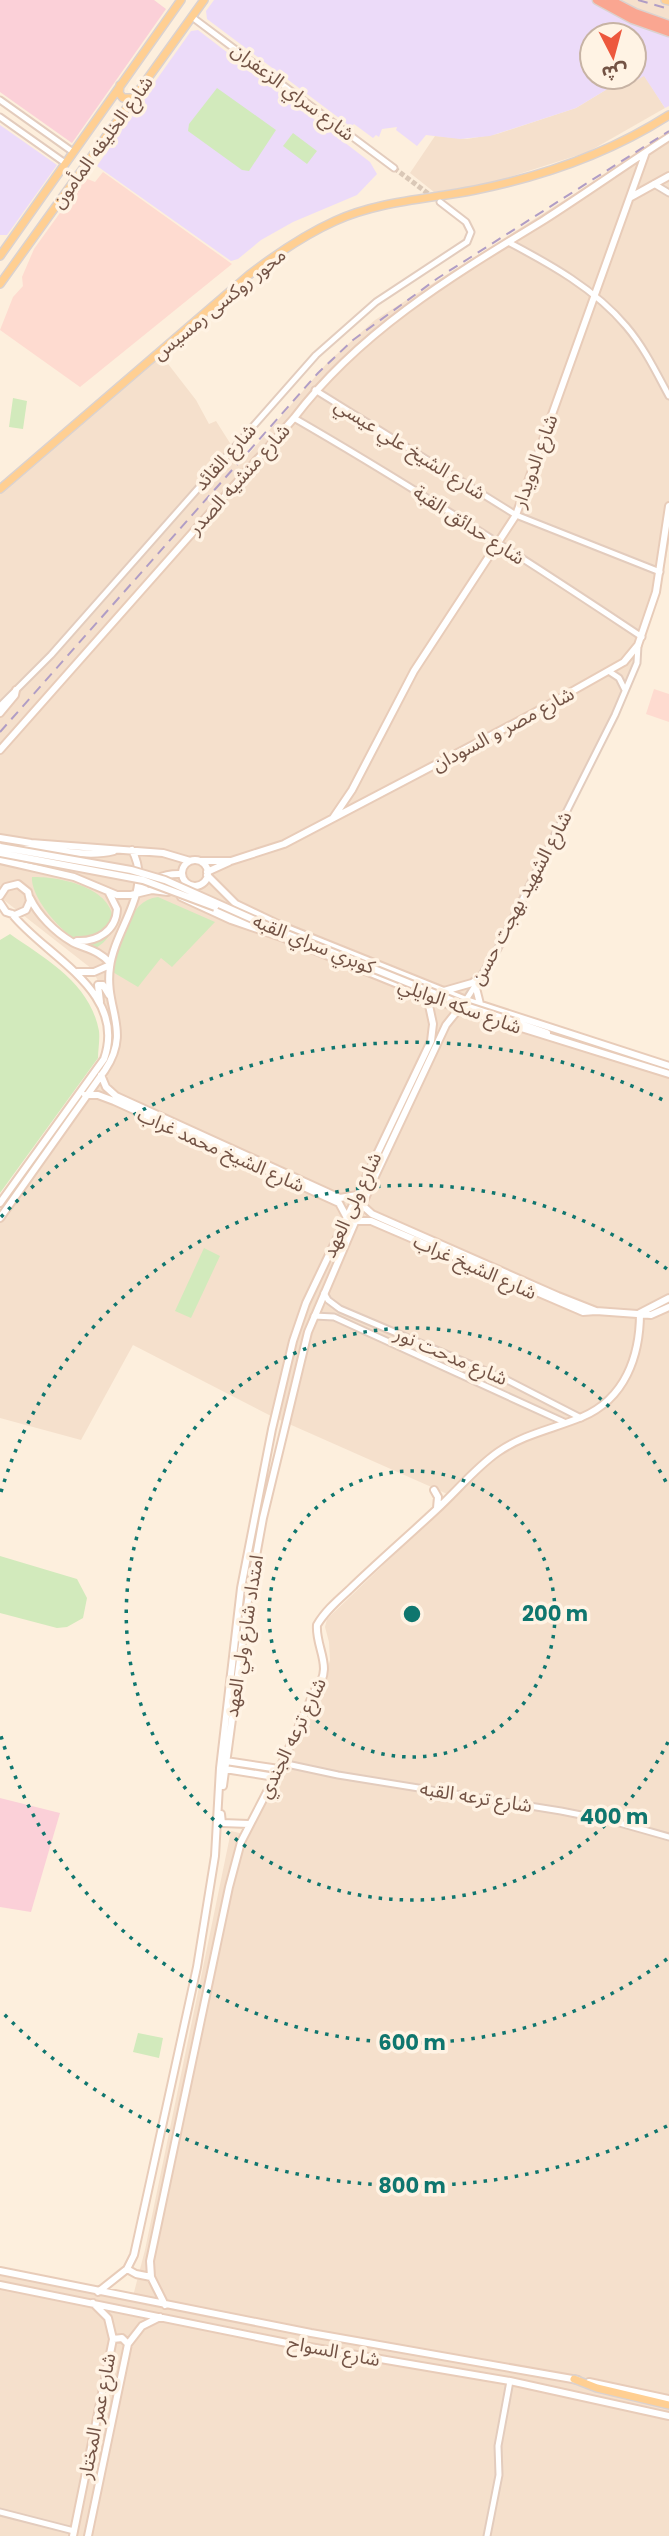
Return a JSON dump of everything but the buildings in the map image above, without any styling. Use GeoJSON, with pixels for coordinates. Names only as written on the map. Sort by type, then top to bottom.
{"type":"FeatureCollection","features":[{"type":"Feature","properties":{"kind":"highway"},"geometry":{"type":"LineString","coordinates":[[597,0],[632,19],[669,32]]}},
{"type":"Feature","properties":{"kind":"highway"},"geometry":{"type":"LineString","coordinates":[[610,0],[635,13],[669,25]]}},
{"type":"Feature","properties":{"kind":"main road","name":"شارع الخليفه المأمون"},"geometry":{"type":"LineString","coordinates":[[0,256],[181,0]]}},
{"type":"Feature","properties":{"kind":"main road","name":"شارع الخليفه المأمون"},"geometry":{"type":"LineString","coordinates":[[0,284],[204,0]]}},
{"type":"Feature","properties":{"kind":"main road"},"geometry":{"type":"LineString","coordinates":[[120,85],[118,90],[123,98],[134,97]]}},
{"type":"Feature","properties":{"kind":"main road","name":"محور روكسى رمسيس"},"geometry":{"type":"LineString","coordinates":[[0,489],[249,275],[283,250],[335,220],[369,209],[478,189],[578,162],[632,137],[669,115]]}},
{"type":"Feature","properties":{"kind":"main road"},"geometry":{"type":"LineString","coordinates":[[96,120],[106,120],[110,131]]}},
{"type":"Feature","properties":{"kind":"main road","name":"شارع منشيه الصدر"},"geometry":{"type":"LineString","coordinates":[[0,750],[294,418],[315,390],[353,351],[419,299],[669,137]]}},
{"type":"Feature","properties":{"kind":"main road","name":"شارع الدويدار"},"geometry":{"type":"LineString","coordinates":[[333,818],[352,790],[414,671],[516,515],[646,152]]}},
{"type":"Feature","properties":{"kind":"main road"},"geometry":{"type":"LineString","coordinates":[[631,197],[669,176]]}},
{"type":"Feature","properties":{"kind":"main road"},"geometry":{"type":"LineString","coordinates":[[46,191],[60,200]]}},
{"type":"Feature","properties":{"kind":"main road","name":"شارع مصر و السودان"},"geometry":{"type":"LineString","coordinates":[[207,874],[231,861],[271,850],[610,672],[624,662],[642,637],[660,572],[669,506]]}},
{"type":"Feature","properties":{"kind":"main road"},"geometry":{"type":"LineString","coordinates":[[0,713],[16,694],[16,690]]}},
{"type":"Feature","properties":{"kind":"main road"},"geometry":{"type":"LineString","coordinates":[[352,790],[357,797],[365,801]]}},
{"type":"Feature","properties":{"kind":"main road"},"geometry":{"type":"LineString","coordinates":[[0,838],[31,843],[169,853],[190,861],[200,861],[205,866],[207,874],[203,882],[196,885],[186,882],[182,874],[184,866],[190,861]]}},
{"type":"Feature","properties":{"kind":"main road"},"geometry":{"type":"LineString","coordinates":[[12,850],[41,848],[102,853],[119,849]]}},
{"type":"Feature","properties":{"kind":"main road","name":"كوبري سراي القبه"},"geometry":{"type":"LineString","coordinates":[[0,850],[131,870],[165,880],[284,933],[466,1006],[607,1052],[626,1054]]}},
{"type":"Feature","properties":{"kind":"main road","name":"كوبري سراي القبه"},"geometry":{"type":"LineString","coordinates":[[0,850],[143,880],[215,907],[260,930]]}},
{"type":"Feature","properties":{"kind":"main road"},"geometry":{"type":"LineString","coordinates":[[0,1218],[117,1049],[118,1030],[111,997],[110,964],[136,894],[139,872],[132,850]]}},
{"type":"Feature","properties":{"kind":"main road","name":"شارع سكه الوايلي"},"geometry":{"type":"LineString","coordinates":[[0,860],[74,877],[121,896],[152,890],[169,892],[231,920],[457,1008],[669,1074]]}},
{"type":"Feature","properties":{"kind":"main road","name":"شارع مصر و السودان"},"geometry":{"type":"LineString","coordinates":[[200,861],[231,861]]}},
{"type":"Feature","properties":{"kind":"main road"},"geometry":{"type":"LineString","coordinates":[[136,894],[154,879],[168,874],[182,874]]}},
{"type":"Feature","properties":{"kind":"main road","name":"شارع سكه الوايلي"},"geometry":{"type":"LineString","coordinates":[[207,874],[229,899],[250,912],[466,1000],[669,1066]]}},
{"type":"Feature","properties":{"kind":"main road"},"geometry":{"type":"LineString","coordinates":[[0,883],[8,886]]}},
{"type":"Feature","properties":{"kind":"main road"},"geometry":{"type":"LineString","coordinates":[[0,896],[8,886],[15,884],[24,887],[41,916],[68,939],[94,950],[110,964]]}},
{"type":"Feature","properties":{"kind":"main road"},"geometry":{"type":"LineString","coordinates":[[68,939],[90,940],[111,928],[117,909],[114,900],[104,890]]}},
{"type":"Feature","properties":{"kind":"main road"},"geometry":{"type":"LineString","coordinates":[[12,915],[24,912],[30,898]]}},
{"type":"Feature","properties":{"kind":"main road"},"geometry":{"type":"LineString","coordinates":[[1,906],[77,972],[100,1005]]}},
{"type":"Feature","properties":{"kind":"main road"},"geometry":{"type":"LineString","coordinates":[[77,972],[94,972],[110,964]]}},
{"type":"Feature","properties":{"kind":"main road"},"geometry":{"type":"LineString","coordinates":[[444,991],[465,985],[484,975]]}},
{"type":"Feature","properties":{"kind":"main road"},"geometry":{"type":"LineString","coordinates":[[0,1203],[104,1059],[109,1036],[100,1005],[98,985],[103,985],[111,997]]}},
{"type":"Feature","properties":{"kind":"main road"},"geometry":{"type":"LineString","coordinates":[[476,988],[480,1004]]}},
{"type":"Feature","properties":{"kind":"main road"},"geometry":{"type":"LineString","coordinates":[[426,996],[433,1024],[441,1021],[444,1030]]}},
{"type":"Feature","properties":{"kind":"main road","name":"شارع ولى العهد"},"geometry":{"type":"LineString","coordinates":[[285,1424],[314,1316],[324,1292],[444,1030],[457,1008],[466,1000]]}},
{"type":"Feature","properties":{"kind":"main road","name":"شارع ولى العهد"},"geometry":{"type":"LineString","coordinates":[[274,1419],[301,1315],[431,1041],[433,1024]]}},
{"type":"Feature","properties":{"kind":"main road","name":"شارع الشيخ محمد غراب"},"geometry":{"type":"LineString","coordinates":[[101,1075],[106,1087],[116,1096],[340,1198],[356,1195]]}},
{"type":"Feature","properties":{"kind":"main road","name":"شارع الشيخ محمد غراب"},"geometry":{"type":"LineString","coordinates":[[85,1095],[98,1095],[114,1101],[340,1203],[346,1218]]}},
{"type":"Feature","properties":{"kind":"main road","name":"شارع الشيخ غراب"},"geometry":{"type":"LineString","coordinates":[[362,1205],[372,1214],[569,1308],[587,1313],[640,1313]]}},
{"type":"Feature","properties":{"kind":"main road","name":"شارع الشيخ غراب"},"geometry":{"type":"LineString","coordinates":[[355,1221],[371,1221],[462,1258]]}},
{"type":"Feature","properties":{"kind":"main road"},"geometry":{"type":"LineString","coordinates":[[640,1313],[669,1298]]}},
{"type":"Feature","properties":{"kind":"main road"},"geometry":{"type":"LineString","coordinates":[[640,1313],[651,1315],[669,1307]]}},
{"type":"Feature","properties":{"kind":"main road","name":"شارع ترعه الجندي"},"geometry":{"type":"LineString","coordinates":[[151,2277],[150,2261],[235,1860],[249,1824],[281,1766],[315,1690],[321,1683],[325,1671],[316,1629],[318,1621],[499,1451],[528,1436],[581,1418],[607,1401],[628,1374],[639,1335],[640,1313]]}},
{"type":"Feature","properties":{"kind":"main road","name":"امتداد شارع ولي العهد"},"geometry":{"type":"LineString","coordinates":[[222,1768],[240,1596],[274,1419]]}},
{"type":"Feature","properties":{"kind":"main road","name":"امتداد شارع ولي العهد"},"geometry":{"type":"LineString","coordinates":[[222,1768],[226,1761],[248,1600],[263,1518],[285,1424]]}},
{"type":"Feature","properties":{"kind":"main road"},"geometry":{"type":"LineString","coordinates":[[434,1490],[438,1497],[437,1509]]}},
{"type":"Feature","properties":{"kind":"main road"},"geometry":{"type":"LineString","coordinates":[[255,1516],[263,1518]]}},
{"type":"Feature","properties":{"kind":"main road","name":"شارع ترعه القبه"},"geometry":{"type":"LineString","coordinates":[[226,1761],[281,1766]]}},
{"type":"Feature","properties":{"kind":"main road"},"geometry":{"type":"LineString","coordinates":[[98,2292],[127,2269],[134,2255],[197,1967],[215,1856],[222,1768],[275,1777]]}},
{"type":"Feature","properties":{"kind":"main road"},"geometry":{"type":"LineString","coordinates":[[218,1822],[249,1824]]}},
{"type":"Feature","properties":{"kind":"main road"},"geometry":{"type":"LineString","coordinates":[[160,2135],[175,2138]]}},
{"type":"Feature","properties":{"kind":"main road"},"geometry":{"type":"LineString","coordinates":[[127,2269],[141,2276],[151,2277],[165,2305]]}},
{"type":"Feature","properties":{"kind":"main road"},"geometry":{"type":"LineString","coordinates":[[1,2274],[4,2286]]}},
{"type":"Feature","properties":{"kind":"main road","name":"شارع السواح"},"geometry":{"type":"LineString","coordinates":[[1,2274],[669,2399]]}},
{"type":"Feature","properties":{"kind":"main road","name":"شارع السواح"},"geometry":{"type":"LineString","coordinates":[[4,2286],[292,2344],[510,2382],[669,2416]]}},
{"type":"Feature","properties":{"kind":"main road","name":"شارع عمر المختار"},"geometry":{"type":"LineString","coordinates":[[74,2533],[113,2339],[108,2318],[92,2302]]}},
{"type":"Feature","properties":{"kind":"main road","name":"شارع عمر المختار"},"geometry":{"type":"LineString","coordinates":[[89,2536],[128,2344],[142,2326],[162,2317]]}},
{"type":"Feature","properties":{"kind":"main road"},"geometry":{"type":"LineString","coordinates":[[291,2329],[292,2344]]}},
{"type":"Feature","properties":{"kind":"main road"},"geometry":{"type":"LineString","coordinates":[[312,2333],[314,2348]]}},
{"type":"Feature","properties":{"kind":"main road"},"geometry":{"type":"LineString","coordinates":[[113,2339],[122,2337],[128,2344]]}},
{"type":"Feature","properties":{"kind":"main road"},"geometry":{"type":"LineString","coordinates":[[573,2379],[669,2405]]}},
{"type":"Feature","properties":{"kind":"street","name":"شارع سراي الزعفران"},"geometry":{"type":"LineString","coordinates":[[192,17],[394,168]]}},
{"type":"Feature","properties":{"kind":"street"},"geometry":{"type":"LineString","coordinates":[[0,100],[73,152]]}},
{"type":"Feature","properties":{"kind":"street"},"geometry":{"type":"LineString","coordinates":[[3,120],[14,118],[14,109]]}},
{"type":"Feature","properties":{"kind":"street"},"geometry":{"type":"LineString","coordinates":[[16,129],[16,121],[24,117]]}},
{"type":"Feature","properties":{"kind":"street"},"geometry":{"type":"LineString","coordinates":[[3,120],[65,163]]}},
{"type":"Feature","properties":{"kind":"street"},"geometry":{"type":"LineString","coordinates":[[654,184],[669,193]]}},
{"type":"Feature","properties":{"kind":"street","name":"شارع القائد"},"geometry":{"type":"LineString","coordinates":[[0,706],[51,655],[316,355],[384,296],[467,242],[471,232],[466,222],[440,202]]}},
{"type":"Feature","properties":{"kind":"street"},"geometry":{"type":"LineString","coordinates":[[508,242],[555,267],[594,296],[626,326],[669,396]]}},
{"type":"Feature","properties":{"kind":"street","name":"شارع الشيخ علي عيسي"},"geometry":{"type":"LineString","coordinates":[[315,390],[516,515],[660,572]]}},
{"type":"Feature","properties":{"kind":"street","name":"شارع حدائق القبة"},"geometry":{"type":"LineString","coordinates":[[294,418],[352,450],[642,637]]}},
{"type":"Feature","properties":{"kind":"street"},"geometry":{"type":"LineString","coordinates":[[625,692],[637,663],[638,645]]}},
{"type":"Feature","properties":{"kind":"street"},"geometry":{"type":"LineString","coordinates":[[610,672],[619,678],[625,692]]}},
{"type":"Feature","properties":{"kind":"street","name":"شارع الشهيد بهجت حسن"},"geometry":{"type":"LineString","coordinates":[[466,1000],[484,975],[625,692]]}},
{"type":"Feature","properties":{"kind":"street","name":"شارع مدحت نور"},"geometry":{"type":"LineString","coordinates":[[324,1292],[328,1300],[340,1309],[507,1380],[581,1418]]}},
{"type":"Feature","properties":{"kind":"street","name":"شارع مدحت نور"},"geometry":{"type":"LineString","coordinates":[[314,1316],[334,1317],[564,1422]]}},
{"type":"Feature","properties":{"kind":"street","name":"شارع ترعه القبه"},"geometry":{"type":"LineString","coordinates":[[281,1766],[555,1810],[616,1822],[669,1837]]}},
{"type":"Feature","properties":{"kind":"street"},"geometry":{"type":"LineString","coordinates":[[487,2536],[499,2475],[498,2446],[510,2382]]}},
{"type":"Feature","properties":{"kind":"street"},"geometry":{"type":"LineString","coordinates":[[0,2512],[74,2533]]}},
{"type":"Feature","properties":{"kind":"shaded area"},"geometry":{"type":"Polygon","coordinates":[[[0,0],[154,0],[166,9],[72,143],[0,92],[0,0]]]}},
{"type":"Feature","properties":{"kind":"shaded area"},"geometry":{"type":"Polygon","coordinates":[[[214,0],[593,0],[614,13],[635,21],[578,21],[578,91],[604,91],[576,108],[490,136],[460,139],[426,135],[417,146],[396,130],[397,127],[382,129],[379,137],[376,135],[373,138],[354,124],[351,127],[207,19],[206,11],[214,0]]]}},
{"type":"Feature","properties":{"kind":"shaded area"},"geometry":{"type":"Polygon","coordinates":[[[604,0],[669,0],[669,28],[604,0]]]}},
{"type":"Feature","properties":{"kind":"shaded area"},"geometry":{"type":"Polygon","coordinates":[[[648,26],[669,34],[669,106],[665,108],[648,82],[648,26]]]}},
{"type":"Feature","properties":{"kind":"shaded area"},"geometry":{"type":"Polygon","coordinates":[[[198,30],[370,162],[377,174],[357,195],[293,222],[231,261],[97,166],[133,113],[136,115],[143,106],[140,103],[191,31],[198,30]]]}},
{"type":"Feature","properties":{"kind":"shaded area"},"geometry":{"type":"Polygon","coordinates":[[[648,81],[665,108],[588,152],[488,184],[434,192],[410,173],[435,136],[467,139],[497,134],[576,108],[604,91],[648,91],[648,81]]]}},
{"type":"Feature","properties":{"kind":"shaded area"},"geometry":{"type":"Polygon","coordinates":[[[0,125],[57,165],[7,235],[0,235],[0,125]]]}},
{"type":"Feature","properties":{"kind":"shaded area"},"geometry":{"type":"Polygon","coordinates":[[[669,134],[669,543],[663,574],[624,703],[489,977],[465,1009],[669,1069],[669,2536],[0,2536],[0,2274],[132,2300],[145,2250],[231,1831],[248,1835],[321,1691],[330,1660],[325,1627],[327,1619],[454,1497],[271,1416],[133,1345],[81,1440],[0,1418],[0,1210],[107,1061],[113,1044],[110,1019],[92,969],[0,897],[0,486],[158,351],[196,400],[209,424],[216,421],[242,462],[327,363],[375,320],[669,134]]]}},
{"type":"Feature","properties":{"kind":"shaded area"},"geometry":{"type":"Polygon","coordinates":[[[103,172],[232,264],[80,387],[0,330],[13,297],[23,286],[22,277],[34,249],[85,178],[95,182],[103,172]]]}},
{"type":"Feature","properties":{"kind":"shaded area"},"geometry":{"type":"Polygon","coordinates":[[[654,689],[669,694],[669,722],[646,714],[654,689]]]}},
{"type":"Feature","properties":{"kind":"shaded area"},"geometry":{"type":"Polygon","coordinates":[[[0,1798],[60,1813],[31,1912],[0,1907],[0,1798]]]}},
{"type":"Feature","properties":{"kind":"green space"},"geometry":{"type":"Polygon","coordinates":[[[217,88],[276,130],[249,171],[242,170],[188,131],[189,124],[217,88]]]}},
{"type":"Feature","properties":{"kind":"green space"},"geometry":{"type":"Polygon","coordinates":[[[293,133],[317,151],[307,164],[283,146],[293,133]]]}},
{"type":"Feature","properties":{"kind":"green space"},"geometry":{"type":"Polygon","coordinates":[[[13,398],[27,401],[23,429],[9,427],[13,398]]]}},
{"type":"Feature","properties":{"kind":"green space"},"geometry":{"type":"Polygon","coordinates":[[[32,877],[56,879],[82,886],[104,900],[111,909],[113,921],[106,940],[96,948],[87,946],[65,932],[45,910],[33,887],[32,877]]]}},
{"type":"Feature","properties":{"kind":"green space"},"geometry":{"type":"Polygon","coordinates":[[[158,897],[215,922],[172,967],[161,958],[138,987],[111,971],[132,915],[147,900],[158,897]]]}},
{"type":"Feature","properties":{"kind":"green space"},"geometry":{"type":"Polygon","coordinates":[[[10,934],[52,963],[77,986],[94,1014],[99,1038],[98,1058],[0,1193],[0,940],[10,934]]]}},
{"type":"Feature","properties":{"kind":"green space"},"geometry":{"type":"Polygon","coordinates":[[[204,1248],[220,1256],[191,1318],[175,1311],[204,1248]]]}},
{"type":"Feature","properties":{"kind":"green space"},"geometry":{"type":"Polygon","coordinates":[[[0,1556],[77,1579],[87,1598],[83,1618],[67,1627],[57,1628],[0,1613],[0,1556]]]}},
{"type":"Feature","properties":{"kind":"green space"},"geometry":{"type":"Polygon","coordinates":[[[138,2033],[163,2038],[159,2058],[133,2052],[138,2033]]]}},
{"type":"Feature","properties":{"kind":"tunnel"},"geometry":{"type":"LineString","coordinates":[[394,168],[434,198]]}},
{"type":"Feature","properties":{"kind":"railway"},"geometry":{"type":"LineString","coordinates":[[638,0],[669,9]]}},
{"type":"Feature","properties":{"kind":"railway"},"geometry":{"type":"LineString","coordinates":[[0,732],[318,373],[353,340],[438,278],[669,131]]}}]}
